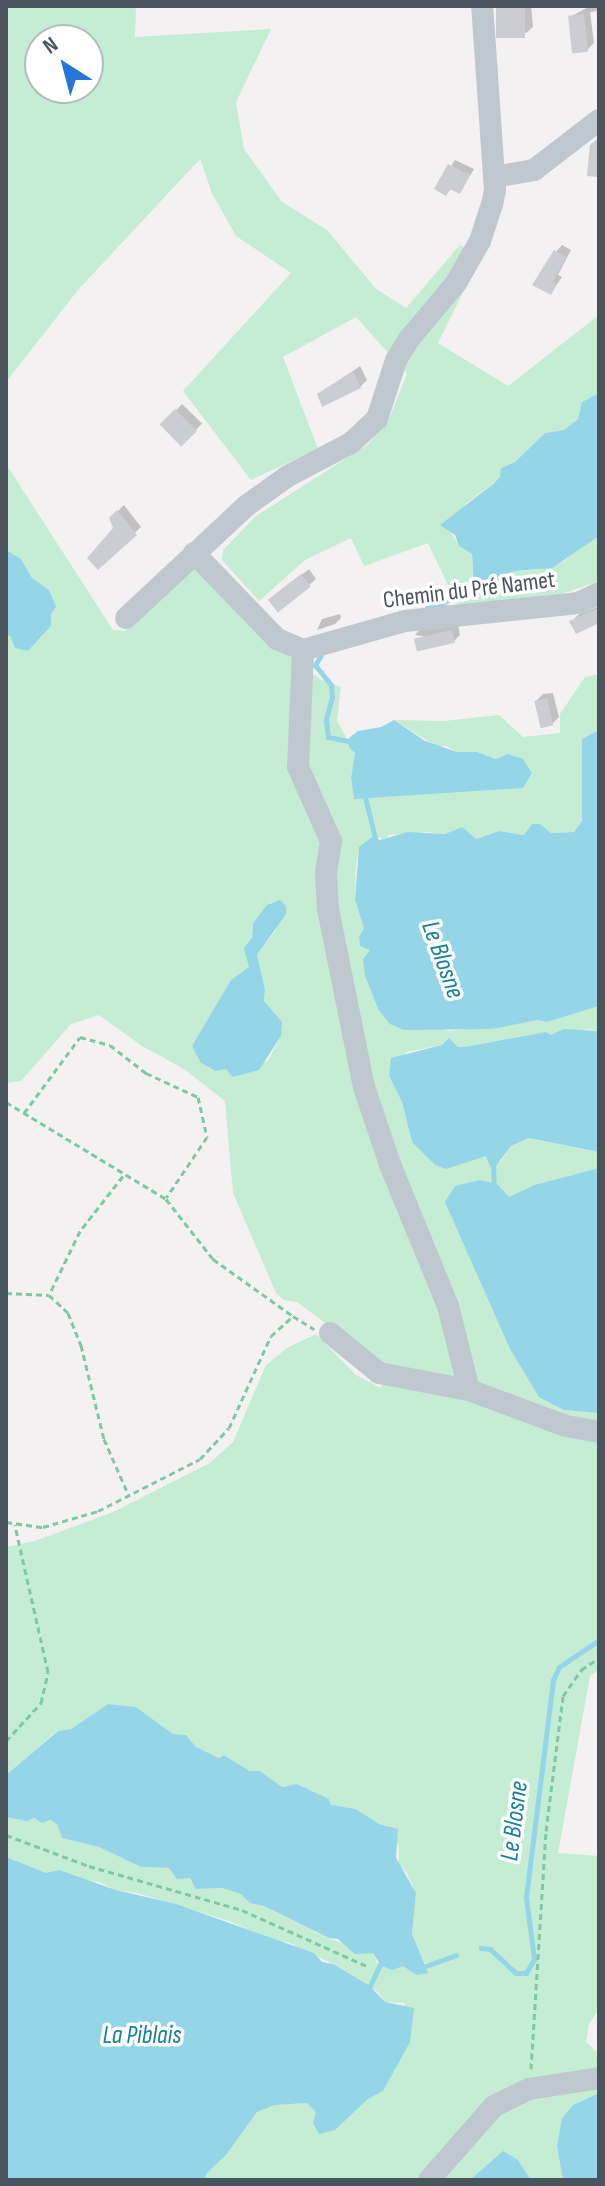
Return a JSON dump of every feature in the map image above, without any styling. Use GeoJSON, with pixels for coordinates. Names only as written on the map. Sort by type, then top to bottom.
{"type":"FeatureCollection","features":[{"type":"Feature","properties":{"kind":"street"},"geometry":{"type":"LineString","coordinates":[[126,618],[266,490],[369,431],[383,407],[396,360],[410,338],[456,283],[480,241],[492,205],[494,177],[482,6]]}},
{"type":"Feature","properties":{"kind":"street"},"geometry":{"type":"LineString","coordinates":[[494,177],[534,170],[599,120]]}},
{"type":"Feature","properties":{"kind":"street"},"geometry":{"type":"LineString","coordinates":[[194,553],[277,639],[303,650],[298,767],[331,841],[326,873],[328,909],[364,1087],[391,1167],[448,1306],[469,1390]]}},
{"type":"Feature","properties":{"kind":"street","name":"Chemin du Pré Namet"},"geometry":{"type":"LineString","coordinates":[[303,650],[405,621],[578,603],[599,593]]}},
{"type":"Feature","properties":{"kind":"street"},"geometry":{"type":"LineString","coordinates":[[330,1333],[379,1373],[469,1390],[566,1426],[599,1432]]}},
{"type":"Feature","properties":{"kind":"street"},"geometry":{"type":"LineString","coordinates":[[429,2180],[494,2106],[529,2089],[599,2078]]}},
{"type":"Feature","properties":{"kind":"path"},"geometry":{"type":"LineString","coordinates":[[24,1113],[80,1037],[110,1045],[146,1073],[198,1097],[207,1137],[166,1199]]}},
{"type":"Feature","properties":{"kind":"path"},"geometry":{"type":"LineString","coordinates":[[6,1102],[92,1153],[123,1176],[166,1199],[213,1259],[293,1316],[330,1333]]}},
{"type":"Feature","properties":{"kind":"path"},"geometry":{"type":"LineString","coordinates":[[49,1295],[80,1231],[123,1176]]}},
{"type":"Feature","properties":{"kind":"path"},"geometry":{"type":"LineString","coordinates":[[6,1293],[49,1295],[68,1313],[81,1345],[104,1439],[129,1498]]}},
{"type":"Feature","properties":{"kind":"path"},"geometry":{"type":"LineString","coordinates":[[6,1522],[43,1527],[129,1498],[200,1459],[229,1428],[271,1336],[293,1316]]}},
{"type":"Feature","properties":{"kind":"path"},"geometry":{"type":"LineString","coordinates":[[6,1741],[41,1703],[48,1672],[15,1525]]}},
{"type":"Feature","properties":{"kind":"path"},"geometry":{"type":"LineString","coordinates":[[529,2089],[546,1831],[563,1696],[581,1670],[599,1658]]}},
{"type":"Feature","properties":{"kind":"path"},"geometry":{"type":"LineString","coordinates":[[6,1835],[89,1866],[242,1910],[369,1967]]}},
{"type":"Feature","properties":{"kind":"green space"},"geometry":{"type":"Polygon","coordinates":[[[6,6],[233,6],[136,7],[135,37],[271,29],[236,102],[244,149],[282,202],[327,230],[376,289],[406,308],[460,245],[481,256],[438,343],[508,386],[599,315],[599,393],[582,402],[578,419],[564,430],[545,433],[515,462],[501,468],[501,477],[455,515],[449,529],[459,546],[472,554],[473,583],[487,588],[496,578],[515,571],[536,570],[564,561],[599,536],[599,581],[553,597],[458,606],[428,543],[364,566],[351,538],[305,560],[259,601],[222,560],[223,550],[256,516],[367,445],[388,421],[407,374],[356,317],[283,357],[318,449],[251,480],[183,391],[291,273],[236,236],[212,193],[200,159],[78,290],[6,382],[6,6]]]}},
{"type":"Feature","properties":{"kind":"green space"},"geometry":{"type":"Polygon","coordinates":[[[6,464],[113,630],[125,631],[193,564],[293,659],[320,679],[341,687],[337,721],[355,753],[351,778],[354,799],[497,759],[477,752],[457,752],[446,746],[436,746],[394,720],[444,721],[499,715],[523,737],[560,733],[560,714],[585,677],[599,674],[599,730],[582,740],[582,821],[574,832],[551,833],[540,825],[524,835],[499,831],[475,839],[462,827],[445,834],[389,835],[385,840],[377,837],[359,847],[355,900],[364,928],[359,937],[360,945],[370,950],[365,976],[378,1009],[449,1031],[538,1020],[547,1022],[599,1006],[599,1031],[589,1029],[551,1035],[546,1032],[464,1047],[458,1047],[449,1039],[442,1045],[406,1052],[389,1076],[402,1102],[412,1142],[446,1169],[475,1157],[486,1156],[500,1162],[511,1146],[529,1138],[599,1152],[599,1168],[534,1185],[509,1197],[496,1315],[510,1349],[564,1410],[599,1413],[599,1670],[590,1676],[558,1853],[599,1856],[599,2009],[589,2024],[586,2042],[599,2054],[599,2093],[573,2105],[562,2118],[557,2146],[563,2180],[531,2180],[518,2160],[470,2180],[205,2180],[207,2173],[226,2155],[257,2112],[275,2105],[307,2103],[335,2130],[368,2099],[383,2091],[405,2003],[385,2002],[378,1992],[333,1964],[287,1942],[273,1941],[229,1921],[137,1893],[116,1890],[99,1882],[46,1874],[6,1857],[6,1817],[49,1820],[57,1824],[62,1838],[99,1847],[141,1867],[169,1868],[190,1878],[197,1889],[222,1888],[242,1894],[250,1903],[264,1906],[328,1938],[373,1953],[377,1963],[427,1967],[418,1955],[412,1934],[416,1893],[405,1870],[398,1864],[399,1847],[388,1826],[379,1824],[356,1809],[331,1805],[329,1799],[297,1784],[282,1787],[260,1771],[250,1771],[225,1755],[219,1758],[196,1747],[186,1735],[173,1734],[136,1707],[108,1704],[71,1729],[57,1731],[6,1775],[6,1547],[35,1541],[113,1512],[210,1463],[233,1442],[266,1365],[287,1348],[316,1334],[356,1375],[381,1388],[383,1366],[297,1302],[284,1300],[276,1293],[233,1193],[225,1101],[184,1069],[142,1046],[99,1015],[71,1024],[21,1081],[6,1083],[6,635],[10,635],[15,648],[28,651],[51,626],[49,590],[32,578],[21,559],[6,550],[6,464]],[[272,901],[253,923],[249,967],[231,980],[192,1047],[267,1062],[281,1036],[264,1001],[265,989],[257,955],[276,930],[272,901]]]}},
{"type":"Feature","properties":{"kind":"water"},"geometry":{"type":"Polygon","coordinates":[[[599,393],[599,536],[552,568],[515,571],[496,578],[487,588],[474,589],[472,554],[459,546],[455,535],[440,525],[493,484],[500,477],[501,468],[515,462],[545,433],[564,430],[578,419],[582,402],[599,393]]]}},
{"type":"Feature","properties":{"kind":"water"},"geometry":{"type":"Polygon","coordinates":[[[6,550],[21,559],[32,578],[49,590],[56,607],[51,614],[51,626],[28,651],[15,648],[10,636],[6,635],[6,550]]]}},
{"type":"Feature","properties":{"kind":"water"},"geometry":{"type":"Polygon","coordinates":[[[394,720],[425,741],[457,752],[477,752],[496,759],[508,754],[523,759],[532,773],[523,788],[354,799],[351,778],[355,753],[349,747],[349,738],[358,731],[381,727],[394,720]]]}},
{"type":"Feature","properties":{"kind":"water"},"geometry":{"type":"Polygon","coordinates":[[[599,730],[599,1006],[547,1022],[537,1020],[492,1029],[404,1030],[390,1024],[378,1009],[365,976],[363,959],[370,950],[360,946],[359,937],[364,928],[355,900],[359,847],[372,837],[380,840],[408,832],[445,834],[462,827],[476,839],[499,831],[524,835],[532,824],[540,824],[551,833],[574,832],[582,821],[582,739],[599,730]]]}},
{"type":"Feature","properties":{"kind":"water"},"geometry":{"type":"Polygon","coordinates":[[[280,900],[286,906],[286,914],[257,955],[265,989],[264,1001],[282,1022],[281,1036],[259,1070],[233,1077],[226,1069],[216,1071],[201,1063],[192,1046],[231,980],[249,967],[244,948],[252,938],[253,923],[267,905],[280,900]]]}},
{"type":"Feature","properties":{"kind":"water"},"geometry":{"type":"Polygon","coordinates":[[[564,1029],[599,1031],[599,1152],[529,1138],[511,1146],[495,1167],[490,1166],[486,1156],[446,1169],[435,1165],[412,1142],[402,1102],[389,1076],[391,1058],[442,1045],[449,1038],[458,1047],[464,1047],[546,1032],[551,1035],[564,1029]]]}},
{"type":"Feature","properties":{"kind":"water"},"geometry":{"type":"Polygon","coordinates":[[[599,1168],[599,1413],[564,1410],[539,1397],[510,1349],[445,1202],[455,1186],[480,1180],[497,1184],[509,1197],[534,1185],[599,1168]]]}},
{"type":"Feature","properties":{"kind":"water"},"geometry":{"type":"Polygon","coordinates":[[[108,1704],[136,1707],[173,1734],[186,1735],[196,1747],[219,1758],[224,1755],[250,1771],[260,1771],[282,1787],[297,1784],[329,1799],[331,1805],[356,1809],[379,1824],[398,1829],[396,1858],[416,1893],[412,1934],[428,1973],[417,1975],[403,1966],[393,1970],[381,1966],[373,1953],[355,1954],[338,1939],[329,1938],[264,1906],[250,1903],[241,1894],[222,1888],[196,1889],[190,1878],[177,1879],[169,1868],[141,1867],[99,1847],[62,1838],[57,1824],[50,1820],[42,1823],[34,1818],[27,1821],[6,1817],[6,1775],[58,1731],[71,1729],[108,1704]]]}},
{"type":"Feature","properties":{"kind":"water","name":"La Piblais"},"geometry":{"type":"Polygon","coordinates":[[[6,1857],[46,1873],[59,1870],[116,1890],[176,1904],[314,1953],[322,1962],[333,1964],[370,1986],[385,2002],[414,2008],[410,2042],[383,2091],[368,2099],[335,2130],[319,2134],[313,2123],[316,2112],[307,2103],[275,2105],[257,2112],[226,2155],[207,2173],[205,2180],[6,2180],[6,1857]]]}},
{"type":"Feature","properties":{"kind":"water"},"geometry":{"type":"Polygon","coordinates":[[[599,2093],[599,2180],[563,2180],[557,2146],[562,2118],[573,2105],[599,2093]]]}},
{"type":"Feature","properties":{"kind":"water"},"geometry":{"type":"Polygon","coordinates":[[[503,2151],[518,2160],[531,2180],[470,2180],[503,2151]]]}},
{"type":"Feature","properties":{"kind":"building"},"geometry":{"type":"Polygon","coordinates":[[[496,6],[525,6],[525,38],[496,38],[496,6]]]}},
{"type":"Feature","properties":{"kind":"building"},"geometry":{"type":"Polygon","coordinates":[[[584,14],[588,52],[572,53],[568,16],[584,14]]]}},
{"type":"Feature","properties":{"kind":"building"},"geometry":{"type":"Polygon","coordinates":[[[599,140],[599,177],[587,176],[590,145],[599,140]]]}},
{"type":"Feature","properties":{"kind":"building"},"geometry":{"type":"Polygon","coordinates":[[[448,164],[470,175],[460,194],[450,189],[446,196],[434,189],[448,164]]]}},
{"type":"Feature","properties":{"kind":"building"},"geometry":{"type":"Polygon","coordinates":[[[554,250],[566,257],[553,282],[557,284],[551,295],[532,285],[554,250]]]}},
{"type":"Feature","properties":{"kind":"building"},"geometry":{"type":"Polygon","coordinates":[[[353,371],[361,388],[322,407],[317,394],[353,371]]]}},
{"type":"Feature","properties":{"kind":"building"},"geometry":{"type":"Polygon","coordinates":[[[175,409],[197,431],[181,446],[159,425],[175,409]]]}},
{"type":"Feature","properties":{"kind":"building"},"geometry":{"type":"Polygon","coordinates":[[[117,510],[137,535],[98,570],[87,558],[113,528],[109,518],[117,510]]]}},
{"type":"Feature","properties":{"kind":"building"},"geometry":{"type":"Polygon","coordinates":[[[301,574],[311,587],[278,612],[268,600],[301,574]]]}},
{"type":"Feature","properties":{"kind":"building"},"geometry":{"type":"Polygon","coordinates":[[[599,608],[599,623],[576,634],[569,621],[599,608]]]}},
{"type":"Feature","properties":{"kind":"building"},"geometry":{"type":"Polygon","coordinates":[[[452,630],[455,643],[417,651],[414,639],[452,630]]]}},
{"type":"Feature","properties":{"kind":"building"},"geometry":{"type":"Polygon","coordinates":[[[547,698],[553,725],[541,728],[534,701],[547,698]]]}},
{"type":"Feature","properties":{"kind":"waterway","name":"Le Blosne"},"geometry":{"type":"LineString","coordinates":[[427,608],[442,604],[476,580]]}},
{"type":"Feature","properties":{"kind":"waterway","name":"Le Blosne"},"geometry":{"type":"LineString","coordinates":[[321,655],[315,665],[331,685],[332,697],[326,720],[328,737],[353,742]]}},
{"type":"Feature","properties":{"kind":"waterway","name":"Le Blosne"},"geometry":{"type":"LineString","coordinates":[[364,793],[376,842]]}},
{"type":"Feature","properties":{"kind":"waterway","name":"Le Blosne"},"geometry":{"type":"LineString","coordinates":[[493,1163],[494,1188]]}},
{"type":"Feature","properties":{"kind":"waterway","name":"Le Blosne"},"geometry":{"type":"LineString","coordinates":[[481,1948],[490,1949],[516,1973],[526,1973],[534,1959],[526,1897],[553,1680],[559,1667],[599,1640]]}},
{"type":"Feature","properties":{"kind":"waterway","name":"Le Blosne"},"geometry":{"type":"LineString","coordinates":[[423,1967],[456,1955]]}},
{"type":"Feature","properties":{"kind":"waterway","name":"Le Blosne"},"geometry":{"type":"LineString","coordinates":[[368,1990],[382,1960]]}}]}
